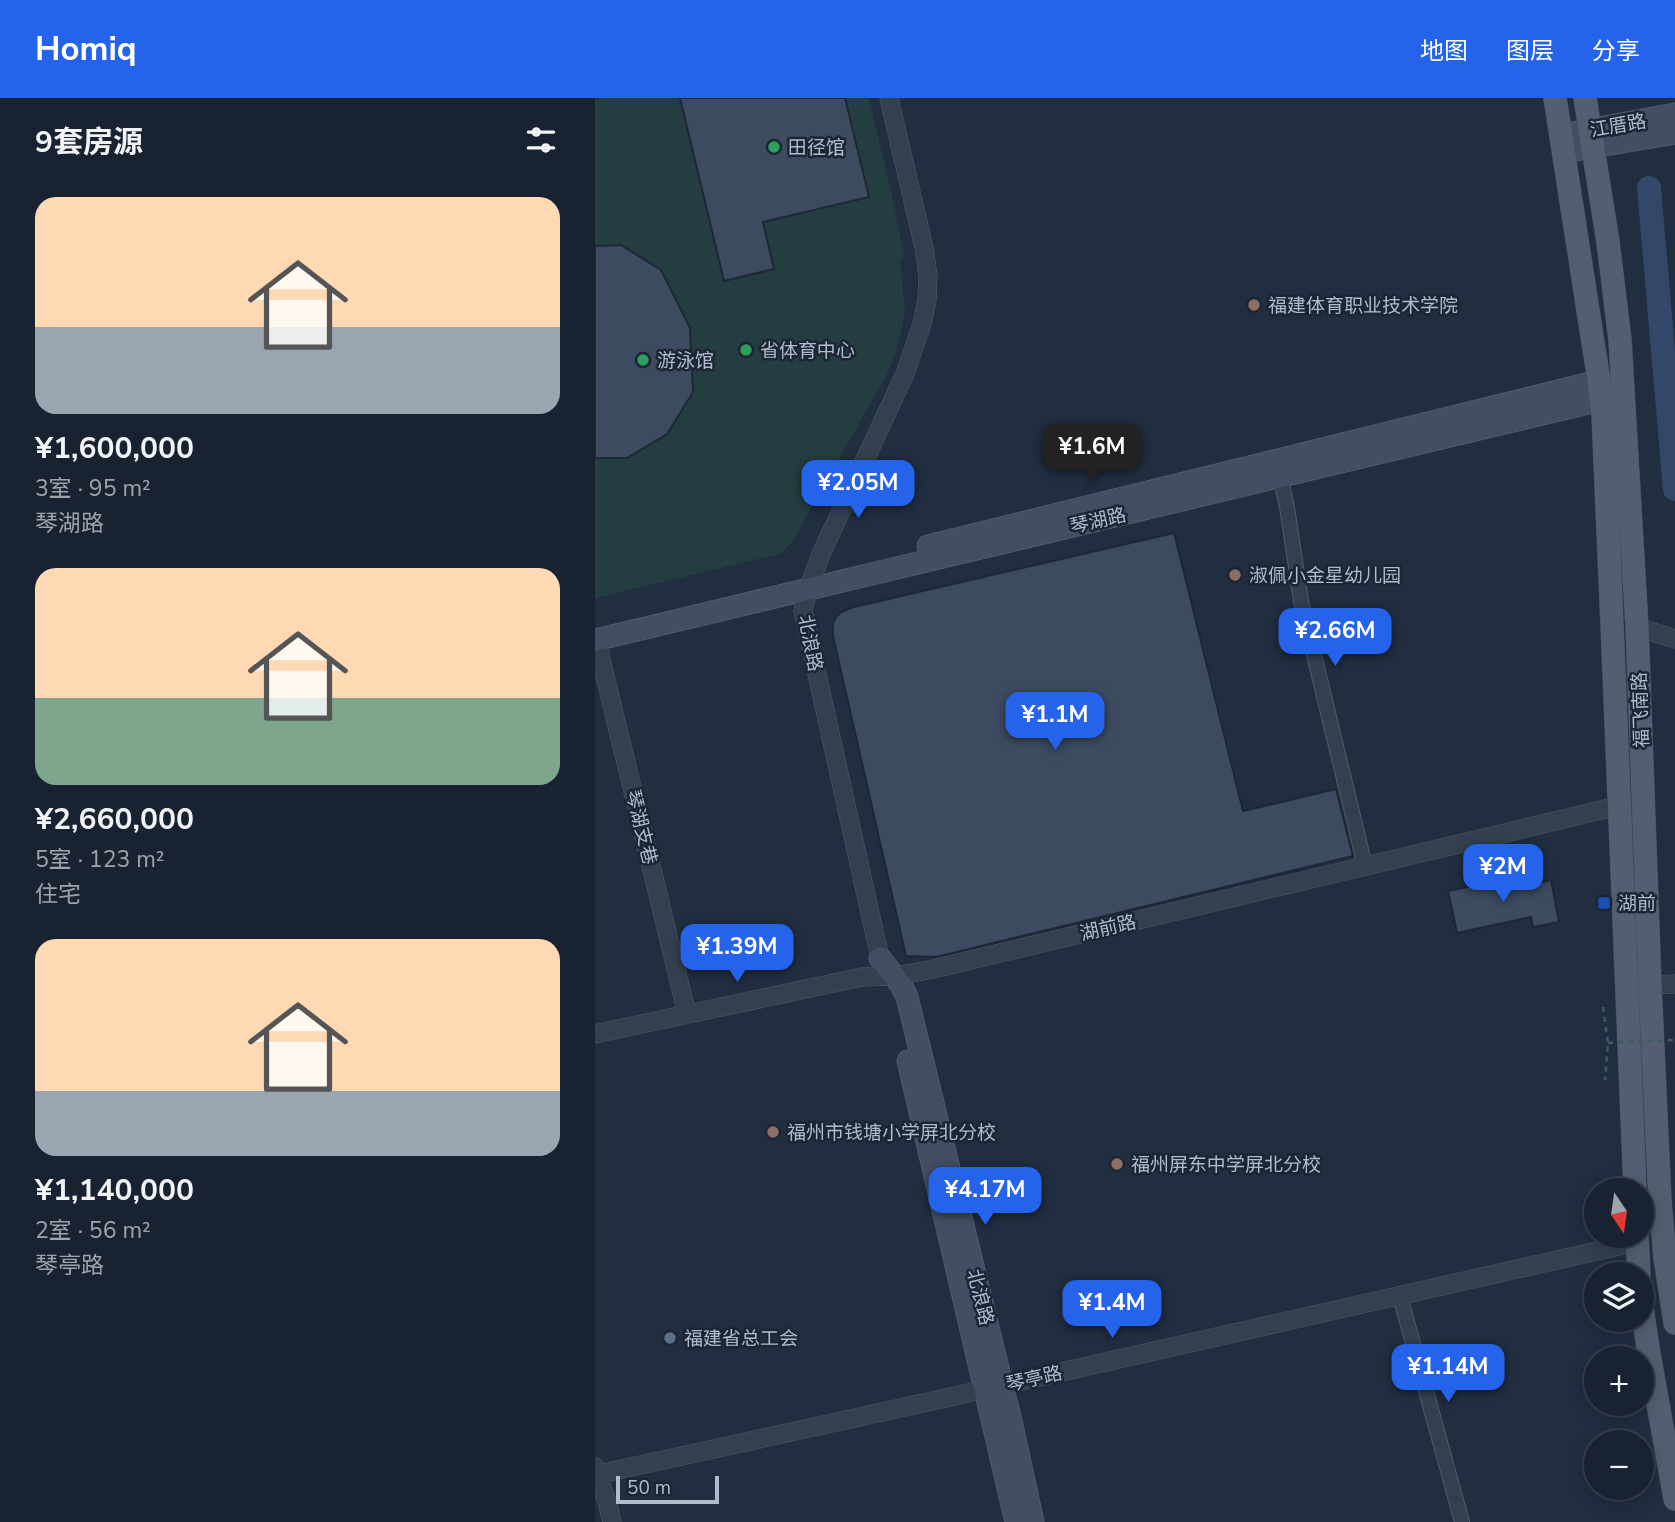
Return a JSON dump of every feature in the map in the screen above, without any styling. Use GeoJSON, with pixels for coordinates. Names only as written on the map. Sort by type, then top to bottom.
{"type":"FeatureCollection","features":[{"type":"Feature","properties":{"kind":"main road","name":"福飞南路"},"geometry":{"type":"LineString","coordinates":[[1555,98],[1600,390],[1605,447],[1634,1178]]}},
{"type":"Feature","properties":{"kind":"main road","name":"福飞南路"},"geometry":{"type":"LineString","coordinates":[[1585,98],[1608,242],[1620,340],[1637,627],[1662,1228],[1675,1323]]}},
{"type":"Feature","properties":{"kind":"main road","name":"江厝路"},"geometry":{"type":"LineString","coordinates":[[1592,139],[1675,114]]}},
{"type":"Feature","properties":{"kind":"main road","name":"江厝路"},"geometry":{"type":"LineString","coordinates":[[1562,144],[1675,133]]}},
{"type":"Feature","properties":{"kind":"main road"},"geometry":{"type":"LineString","coordinates":[[810,582],[1600,390]]}},
{"type":"Feature","properties":{"kind":"main road","name":"琴湖路"},"geometry":{"type":"LineString","coordinates":[[595,635],[810,582],[1280,476],[1600,390]]}},
{"type":"Feature","properties":{"kind":"main road","name":"北浪路"},"geometry":{"type":"LineString","coordinates":[[886,970],[994,1387],[1033,1522]]}},
{"type":"Feature","properties":{"kind":"main road"},"geometry":{"type":"LineString","coordinates":[[1646,1332],[1675,1499]]}},
{"type":"Feature","properties":{"kind":"main road","name":"北浪路"},"geometry":{"type":"LineString","coordinates":[[994,1387],[1016,1522]]}},
{"type":"Feature","properties":{"kind":"street","name":"北浪路"},"geometry":{"type":"LineString","coordinates":[[886,970],[803,611],[821,554],[902,381],[920,331],[927,300],[928,276],[924,248],[889,98]]}},
{"type":"Feature","properties":{"kind":"street"},"geometry":{"type":"LineString","coordinates":[[1280,476],[1301,601],[1365,866]]}},
{"type":"Feature","properties":{"kind":"street"},"geometry":{"type":"LineString","coordinates":[[1637,627],[1675,639]]}},
{"type":"Feature","properties":{"kind":"street","name":"琴湖支巷"},"geometry":{"type":"LineString","coordinates":[[595,635],[687,1014]]}},
{"type":"Feature","properties":{"kind":"street","name":"湖前路"},"geometry":{"type":"LineString","coordinates":[[595,1034],[862,978],[886,970],[929,970],[1618,806]]}},
{"type":"Feature","properties":{"kind":"street"},"geometry":{"type":"LineString","coordinates":[[1650,985],[1675,984]]}},
{"type":"Feature","properties":{"kind":"street","name":"琴亭路"},"geometry":{"type":"LineString","coordinates":[[596,1472],[994,1387],[1400,1296],[1600,1248]]}},
{"type":"Feature","properties":{"kind":"street"},"geometry":{"type":"LineString","coordinates":[[1400,1296],[1462,1522]]}},
{"type":"Feature","properties":{"kind":"street"},"geometry":{"type":"LineString","coordinates":[[596,1472],[612,1522]]}},
{"type":"Feature","properties":{"kind":"path"},"geometry":{"type":"LineString","coordinates":[[1603,1007],[1608,1043],[1605,1080]]}},
{"type":"Feature","properties":{"kind":"path"},"geometry":{"type":"LineString","coordinates":[[1608,1043],[1675,1040]]}},
{"type":"Feature","properties":{"kind":"green space","name":"省体育中心"},"geometry":{"type":"Polygon","coordinates":[[[595,98],[869,98],[904,256],[900,260],[905,310],[894,357],[887,374],[785,550],[776,555],[595,598],[595,98]]]}},
{"type":"Feature","properties":{"kind":"building","name":"田径馆"},"geometry":{"type":"Polygon","coordinates":[[[680,98],[845,98],[869,197],[763,222],[774,269],[724,281],[680,98]]]}},
{"type":"Feature","properties":{"kind":"building","name":"游泳馆"},"geometry":{"type":"Polygon","coordinates":[[[621,245],[661,270],[690,328],[693,392],[667,434],[627,458],[595,458],[595,246],[621,245]]]}},
{"type":"Feature","properties":{"kind":"building"},"geometry":{"type":"Polygon","coordinates":[[[1174,533],[1243,811],[1336,789],[1353,856],[936,957],[906,956],[833,636],[836,617],[854,607],[1174,533]]]}},
{"type":"Feature","properties":{"kind":"building"},"geometry":{"type":"Polygon","coordinates":[[[1511,878],[1522,887],[1551,880],[1559,922],[1533,927],[1531,917],[1457,933],[1448,891],[1511,878]]]}},
{"type":"Feature","properties":{"kind":"waterway"},"geometry":{"type":"LineString","coordinates":[[1649,188],[1675,489]]}},
{"type":"Feature","properties":{"kind":"place","name":"田径馆"},"geometry":{"type":"Point","coordinates":[774,147]}},
{"type":"Feature","properties":{"kind":"place","name":"福建体育职业技术学院"},"geometry":{"type":"Point","coordinates":[1254,305]}},
{"type":"Feature","properties":{"kind":"place","name":"省体育中心"},"geometry":{"type":"Point","coordinates":[746,350]}},
{"type":"Feature","properties":{"kind":"place","name":"游泳馆"},"geometry":{"type":"Point","coordinates":[643,360]}},
{"type":"Feature","properties":{"kind":"place","name":"淑佩小金星幼儿园"},"geometry":{"type":"Point","coordinates":[1235,575]}},
{"type":"Feature","properties":{"kind":"place","name":"湖前"},"geometry":{"type":"Point","coordinates":[1604,903]}},
{"type":"Feature","properties":{"kind":"place","name":"福州市钱塘小学屏北分校"},"geometry":{"type":"Point","coordinates":[773,1132]}},
{"type":"Feature","properties":{"kind":"place","name":"福州屏东中学屏北分校"},"geometry":{"type":"Point","coordinates":[1117,1164]}},
{"type":"Feature","properties":{"kind":"place","name":"福建省总工会"},"geometry":{"type":"Point","coordinates":[670,1338]}}]}
